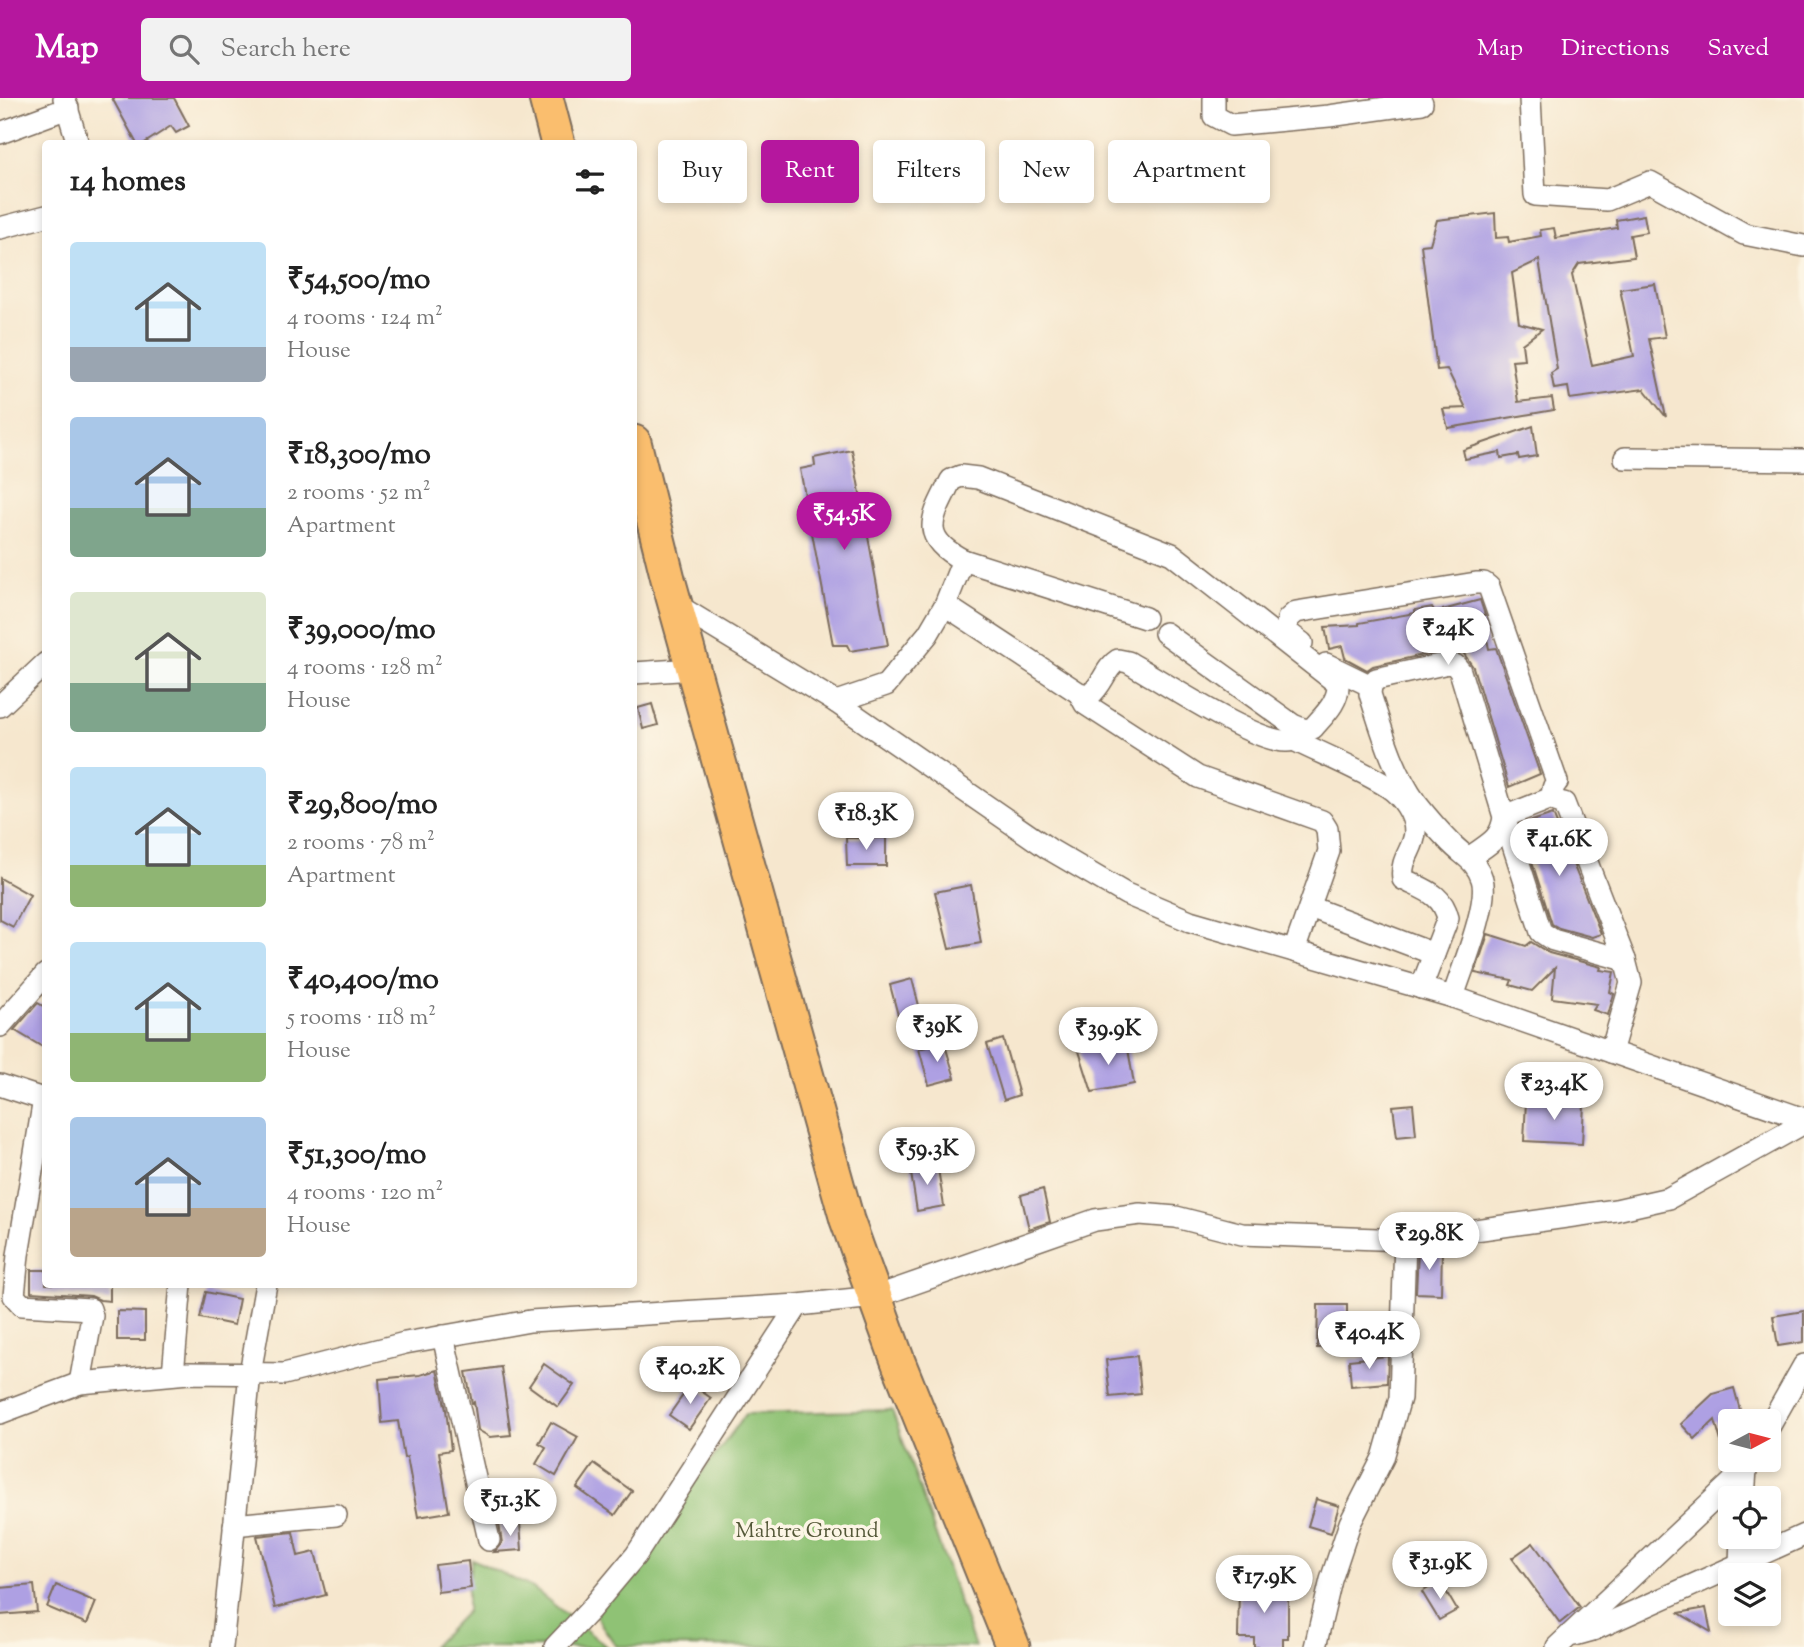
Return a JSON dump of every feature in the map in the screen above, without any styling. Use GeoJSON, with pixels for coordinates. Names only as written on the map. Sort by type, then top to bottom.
{"type":"FeatureCollection","features":[{"type":"Feature","properties":{"kind":"main road"},"geometry":{"type":"LineString","coordinates":[[546,98],[557,140]]}},
{"type":"Feature","properties":{"kind":"main road"},"geometry":{"type":"LineString","coordinates":[[637,454],[846,1220],[1013,1647]]}},
{"type":"Feature","properties":{"kind":"street"},"geometry":{"type":"LineString","coordinates":[[1214,98],[1214,117],[1231,125],[1329,116],[1422,103]]}},
{"type":"Feature","properties":{"kind":"street"},"geometry":{"type":"LineString","coordinates":[[1530,98],[1535,195],[1607,200],[1650,182],[1744,234],[1804,246]]}},
{"type":"Feature","properties":{"kind":"street"},"geometry":{"type":"LineString","coordinates":[[0,133],[66,103],[77,140]]}},
{"type":"Feature","properties":{"kind":"street"},"geometry":{"type":"LineString","coordinates":[[0,228],[42,217]]}},
{"type":"Feature","properties":{"kind":"street"},"geometry":{"type":"LineString","coordinates":[[1625,458],[1804,460]]}},
{"type":"Feature","properties":{"kind":"street"},"geometry":{"type":"LineString","coordinates":[[945,605],[1079,693],[1090,695],[1096,690],[1110,665],[1118,660],[1128,662],[1243,729],[1285,742],[1313,728],[1335,701],[1338,684],[1172,554],[978,478],[961,475],[951,480],[932,517],[938,544],[963,560],[1145,618]]}},
{"type":"Feature","properties":{"kind":"street"},"geometry":{"type":"LineString","coordinates":[[836,702],[886,685],[928,634],[945,605],[963,560]]}},
{"type":"Feature","properties":{"kind":"street"},"geometry":{"type":"LineString","coordinates":[[1371,686],[1325,663],[1286,631],[1288,619],[1296,612],[1484,583],[1489,587],[1557,782],[1554,785],[1554,797],[1558,802],[1564,803],[1625,960],[1631,983],[1611,1052]]}},
{"type":"Feature","properties":{"kind":"street"},"geometry":{"type":"LineString","coordinates":[[676,604],[836,702],[1049,849],[1126,894],[1190,921],[1453,997],[1804,1121]]}},
{"type":"Feature","properties":{"kind":"street"},"geometry":{"type":"LineString","coordinates":[[1165,633],[1293,725],[1299,735],[1389,787],[1404,803],[1413,819],[1415,835],[1403,861],[1403,879],[1440,898],[1446,906],[1448,918],[1421,988]]}},
{"type":"Feature","properties":{"kind":"street"},"geometry":{"type":"LineString","coordinates":[[1453,997],[1482,905],[1482,878],[1470,857],[1453,846],[1413,799],[1390,752],[1370,694],[1376,679],[1448,663],[1455,665],[1460,671],[1541,932],[1553,940],[1625,960]]}},
{"type":"Feature","properties":{"kind":"street"},"geometry":{"type":"LineString","coordinates":[[637,673],[694,669]]}},
{"type":"Feature","properties":{"kind":"street"},"geometry":{"type":"LineString","coordinates":[[0,706],[42,672]]}},
{"type":"Feature","properties":{"kind":"street"},"geometry":{"type":"LineString","coordinates":[[1079,693],[1085,704],[1198,777],[1322,821],[1327,829],[1329,851],[1294,951]]}},
{"type":"Feature","properties":{"kind":"street"},"geometry":{"type":"LineString","coordinates":[[1504,817],[1554,797]]}},
{"type":"Feature","properties":{"kind":"street"},"geometry":{"type":"LineString","coordinates":[[1470,857],[1502,831],[1504,817]]}},
{"type":"Feature","properties":{"kind":"street"},"geometry":{"type":"LineString","coordinates":[[1310,907],[1434,954]]}},
{"type":"Feature","properties":{"kind":"street"},"geometry":{"type":"LineString","coordinates":[[0,1026],[42,979]]}},
{"type":"Feature","properties":{"kind":"street"},"geometry":{"type":"LineString","coordinates":[[0,1085],[42,1098]]}},
{"type":"Feature","properties":{"kind":"street"},"geometry":{"type":"LineString","coordinates":[[42,1116],[16,1266],[14,1296],[22,1305],[90,1309],[92,1316],[80,1383]]}},
{"type":"Feature","properties":{"kind":"street"},"geometry":{"type":"LineString","coordinates":[[0,1413],[80,1383],[173,1374],[284,1374],[405,1343],[530,1321],[798,1305],[875,1297],[1095,1220],[1139,1214],[1176,1217],[1242,1234],[1405,1240],[1616,1210],[1669,1198],[1804,1121]]}},
{"type":"Feature","properties":{"kind":"street"},"geometry":{"type":"LineString","coordinates":[[1315,1647],[1331,1580],[1350,1523],[1383,1458],[1400,1398],[1405,1240]]}},
{"type":"Feature","properties":{"kind":"street"},"geometry":{"type":"LineString","coordinates":[[173,1374],[181,1288]]}},
{"type":"Feature","properties":{"kind":"street"},"geometry":{"type":"LineString","coordinates":[[222,1647],[250,1373],[265,1288]]}},
{"type":"Feature","properties":{"kind":"street"},"geometry":{"type":"LineString","coordinates":[[555,1647],[636,1555],[798,1305]]}},
{"type":"Feature","properties":{"kind":"street"},"geometry":{"type":"LineString","coordinates":[[443,1336],[489,1540]]}},
{"type":"Feature","properties":{"kind":"street"},"geometry":{"type":"LineString","coordinates":[[1779,1409],[1804,1364]]}},
{"type":"Feature","properties":{"kind":"street"},"geometry":{"type":"LineString","coordinates":[[1561,1642],[1740,1472]]}},
{"type":"Feature","properties":{"kind":"street"},"geometry":{"type":"LineString","coordinates":[[234,1525],[336,1515]]}},
{"type":"Feature","properties":{"kind":"street"},"geometry":{"type":"LineString","coordinates":[[1742,1563],[1804,1535]]}},
{"type":"Feature","properties":{"kind":"street"},"geometry":{"type":"LineString","coordinates":[[1561,1642],[1718,1574]]}},
{"type":"Feature","properties":{"kind":"green space","name":"Mahtre Ground"},"geometry":{"type":"Polygon","coordinates":[[[892,1410],[975,1647],[616,1646],[595,1615],[746,1414],[892,1410]]]}},
{"type":"Feature","properties":{"kind":"green space"},"geometry":{"type":"Polygon","coordinates":[[[472,1559],[533,1588],[607,1647],[432,1647],[467,1611],[467,1589],[472,1559]]]}},
{"type":"Feature","properties":{"kind":"building"},"geometry":{"type":"Polygon","coordinates":[[[112,98],[174,98],[189,126],[176,133],[171,126],[149,140],[135,140],[112,98]]]}},
{"type":"Feature","properties":{"kind":"building"},"geometry":{"type":"Polygon","coordinates":[[[1495,213],[1496,238],[1508,237],[1509,242],[1541,236],[1540,230],[1554,228],[1556,238],[1617,228],[1616,220],[1644,215],[1647,232],[1630,235],[1634,257],[1579,264],[1572,275],[1592,365],[1634,356],[1620,289],[1655,284],[1665,337],[1649,339],[1666,417],[1644,389],[1570,399],[1568,387],[1554,389],[1551,373],[1557,369],[1539,260],[1512,273],[1519,323],[1542,329],[1522,344],[1524,359],[1512,360],[1518,402],[1552,398],[1554,410],[1448,428],[1443,409],[1466,408],[1447,369],[1437,370],[1421,245],[1430,244],[1437,220],[1495,213]]]}},
{"type":"Feature","properties":{"kind":"building"},"geometry":{"type":"Polygon","coordinates":[[[1533,426],[1537,456],[1501,458],[1500,452],[1465,459],[1463,450],[1533,426]]]}},
{"type":"Feature","properties":{"kind":"building"},"geometry":{"type":"Polygon","coordinates":[[[852,450],[888,645],[850,651],[847,645],[833,645],[800,469],[815,466],[814,458],[852,450]]]}},
{"type":"Feature","properties":{"kind":"building"},"geometry":{"type":"Polygon","coordinates":[[[1480,600],[1485,615],[1482,615],[1489,649],[1496,648],[1540,774],[1509,787],[1473,667],[1462,651],[1445,650],[1373,666],[1367,670],[1345,658],[1342,646],[1329,649],[1325,627],[1359,625],[1432,607],[1435,612],[1480,600]]]}},
{"type":"Feature","properties":{"kind":"building"},"geometry":{"type":"Polygon","coordinates":[[[652,704],[658,725],[643,729],[638,708],[652,704]]]}},
{"type":"Feature","properties":{"kind":"building"},"geometry":{"type":"Polygon","coordinates":[[[1553,814],[1601,934],[1592,937],[1552,924],[1520,825],[1553,814]]]}},
{"type":"Feature","properties":{"kind":"building"},"geometry":{"type":"Polygon","coordinates":[[[846,838],[886,838],[886,866],[847,866],[846,838]]]}},
{"type":"Feature","properties":{"kind":"building"},"geometry":{"type":"Polygon","coordinates":[[[0,878],[30,895],[13,927],[0,920],[0,878]]]}},
{"type":"Feature","properties":{"kind":"building"},"geometry":{"type":"Polygon","coordinates":[[[971,885],[981,943],[949,949],[935,892],[971,885]]]}},
{"type":"Feature","properties":{"kind":"building"},"geometry":{"type":"Polygon","coordinates":[[[1488,934],[1526,946],[1531,942],[1549,953],[1614,972],[1610,992],[1614,994],[1608,1015],[1593,1010],[1597,1004],[1552,998],[1555,968],[1532,991],[1510,985],[1512,980],[1475,973],[1488,934]]]}},
{"type":"Feature","properties":{"kind":"building"},"geometry":{"type":"Polygon","coordinates":[[[912,979],[922,1017],[900,1023],[890,985],[912,979]]]}},
{"type":"Feature","properties":{"kind":"building"},"geometry":{"type":"Polygon","coordinates":[[[38,1003],[42,1006],[42,1047],[14,1030],[38,1003]]]}},
{"type":"Feature","properties":{"kind":"building"},"geometry":{"type":"Polygon","coordinates":[[[1003,1039],[1019,1095],[1004,1100],[987,1044],[1003,1039]]]}},
{"type":"Feature","properties":{"kind":"building"},"geometry":{"type":"Polygon","coordinates":[[[944,1042],[955,1078],[929,1085],[919,1049],[944,1042]]]}},
{"type":"Feature","properties":{"kind":"building"},"geometry":{"type":"Polygon","coordinates":[[[1127,1043],[1134,1084],[1092,1092],[1079,1051],[1127,1043]]]}},
{"type":"Feature","properties":{"kind":"building"},"geometry":{"type":"Polygon","coordinates":[[[1526,1101],[1584,1104],[1582,1144],[1524,1141],[1526,1101]]]}},
{"type":"Feature","properties":{"kind":"building"},"geometry":{"type":"Polygon","coordinates":[[[1413,1104],[1416,1135],[1397,1137],[1393,1106],[1413,1104]]]}},
{"type":"Feature","properties":{"kind":"building"},"geometry":{"type":"Polygon","coordinates":[[[937,1163],[944,1206],[917,1211],[910,1167],[937,1163]]]}},
{"type":"Feature","properties":{"kind":"building"},"geometry":{"type":"Polygon","coordinates":[[[1043,1189],[1050,1222],[1029,1229],[1021,1195],[1043,1189]]]}},
{"type":"Feature","properties":{"kind":"building"},"geometry":{"type":"Polygon","coordinates":[[[1442,1249],[1441,1294],[1416,1293],[1418,1251],[1442,1249]]]}},
{"type":"Feature","properties":{"kind":"building"},"geometry":{"type":"Polygon","coordinates":[[[31,1270],[42,1270],[42,1288],[110,1288],[110,1301],[91,1296],[31,1292],[31,1270]]]}},
{"type":"Feature","properties":{"kind":"building"},"geometry":{"type":"Polygon","coordinates":[[[206,1292],[239,1299],[234,1325],[200,1318],[206,1292]]]}},
{"type":"Feature","properties":{"kind":"building"},"geometry":{"type":"Polygon","coordinates":[[[1318,1305],[1347,1305],[1347,1348],[1317,1348],[1318,1305]]]}},
{"type":"Feature","properties":{"kind":"building"},"geometry":{"type":"Polygon","coordinates":[[[117,1311],[145,1312],[145,1340],[117,1340],[117,1311]]]}},
{"type":"Feature","properties":{"kind":"building"},"geometry":{"type":"Polygon","coordinates":[[[1804,1311],[1804,1342],[1778,1346],[1773,1316],[1804,1311]]]}},
{"type":"Feature","properties":{"kind":"building"},"geometry":{"type":"Polygon","coordinates":[[[1137,1356],[1141,1394],[1110,1397],[1106,1360],[1137,1356]]]}},
{"type":"Feature","properties":{"kind":"building"},"geometry":{"type":"Polygon","coordinates":[[[1388,1356],[1387,1383],[1351,1386],[1349,1360],[1388,1356]]]}},
{"type":"Feature","properties":{"kind":"building"},"geometry":{"type":"Polygon","coordinates":[[[544,1364],[574,1385],[558,1407],[529,1386],[544,1364]]]}},
{"type":"Feature","properties":{"kind":"building"},"geometry":{"type":"Polygon","coordinates":[[[501,1367],[511,1435],[490,1437],[478,1430],[466,1372],[501,1367]]]}},
{"type":"Feature","properties":{"kind":"building"},"geometry":{"type":"Polygon","coordinates":[[[437,1370],[451,1450],[439,1452],[449,1512],[418,1517],[398,1421],[382,1423],[379,1379],[420,1375],[437,1370]]]}},
{"type":"Feature","properties":{"kind":"building"},"geometry":{"type":"Polygon","coordinates":[[[691,1384],[711,1398],[689,1429],[669,1415],[691,1384]]]}},
{"type":"Feature","properties":{"kind":"building"},"geometry":{"type":"Polygon","coordinates":[[[1734,1388],[1740,1409],[1718,1409],[1718,1431],[1715,1420],[1695,1439],[1681,1424],[1713,1394],[1734,1388]]]}},
{"type":"Feature","properties":{"kind":"building"},"geometry":{"type":"Polygon","coordinates":[[[551,1422],[578,1437],[556,1476],[536,1464],[546,1447],[539,1443],[551,1422]]]}},
{"type":"Feature","properties":{"kind":"building"},"geometry":{"type":"Polygon","coordinates":[[[594,1464],[632,1491],[615,1515],[577,1488],[594,1464]]]}},
{"type":"Feature","properties":{"kind":"building"},"geometry":{"type":"Polygon","coordinates":[[[1316,1499],[1339,1506],[1331,1533],[1308,1526],[1316,1499]]]}},
{"type":"Feature","properties":{"kind":"building"},"geometry":{"type":"Polygon","coordinates":[[[520,1523],[522,1550],[494,1552],[502,1543],[499,1524],[520,1523]]]}},
{"type":"Feature","properties":{"kind":"building"},"geometry":{"type":"Polygon","coordinates":[[[293,1532],[298,1556],[315,1552],[326,1595],[275,1608],[257,1536],[293,1532]]]}},
{"type":"Feature","properties":{"kind":"building"},"geometry":{"type":"Polygon","coordinates":[[[1533,1543],[1580,1607],[1560,1623],[1512,1558],[1533,1543]]]}},
{"type":"Feature","properties":{"kind":"building"},"geometry":{"type":"Polygon","coordinates":[[[468,1561],[471,1588],[438,1592],[435,1565],[468,1561]]]}},
{"type":"Feature","properties":{"kind":"building"},"geometry":{"type":"Polygon","coordinates":[[[1440,1581],[1457,1610],[1439,1620],[1422,1592],[1440,1581]]]}},
{"type":"Feature","properties":{"kind":"building"},"geometry":{"type":"Polygon","coordinates":[[[34,1585],[37,1612],[0,1615],[0,1588],[34,1585]]]}},
{"type":"Feature","properties":{"kind":"building"},"geometry":{"type":"Polygon","coordinates":[[[56,1585],[96,1602],[87,1624],[47,1607],[56,1585]]]}},
{"type":"Feature","properties":{"kind":"building"},"geometry":{"type":"Polygon","coordinates":[[[1239,1586],[1288,1587],[1288,1638],[1283,1638],[1283,1647],[1254,1647],[1254,1638],[1238,1638],[1239,1586]]]}},
{"type":"Feature","properties":{"kind":"building"},"geometry":{"type":"Polygon","coordinates":[[[1706,1608],[1711,1632],[1679,1613],[1706,1608]]]}}]}
